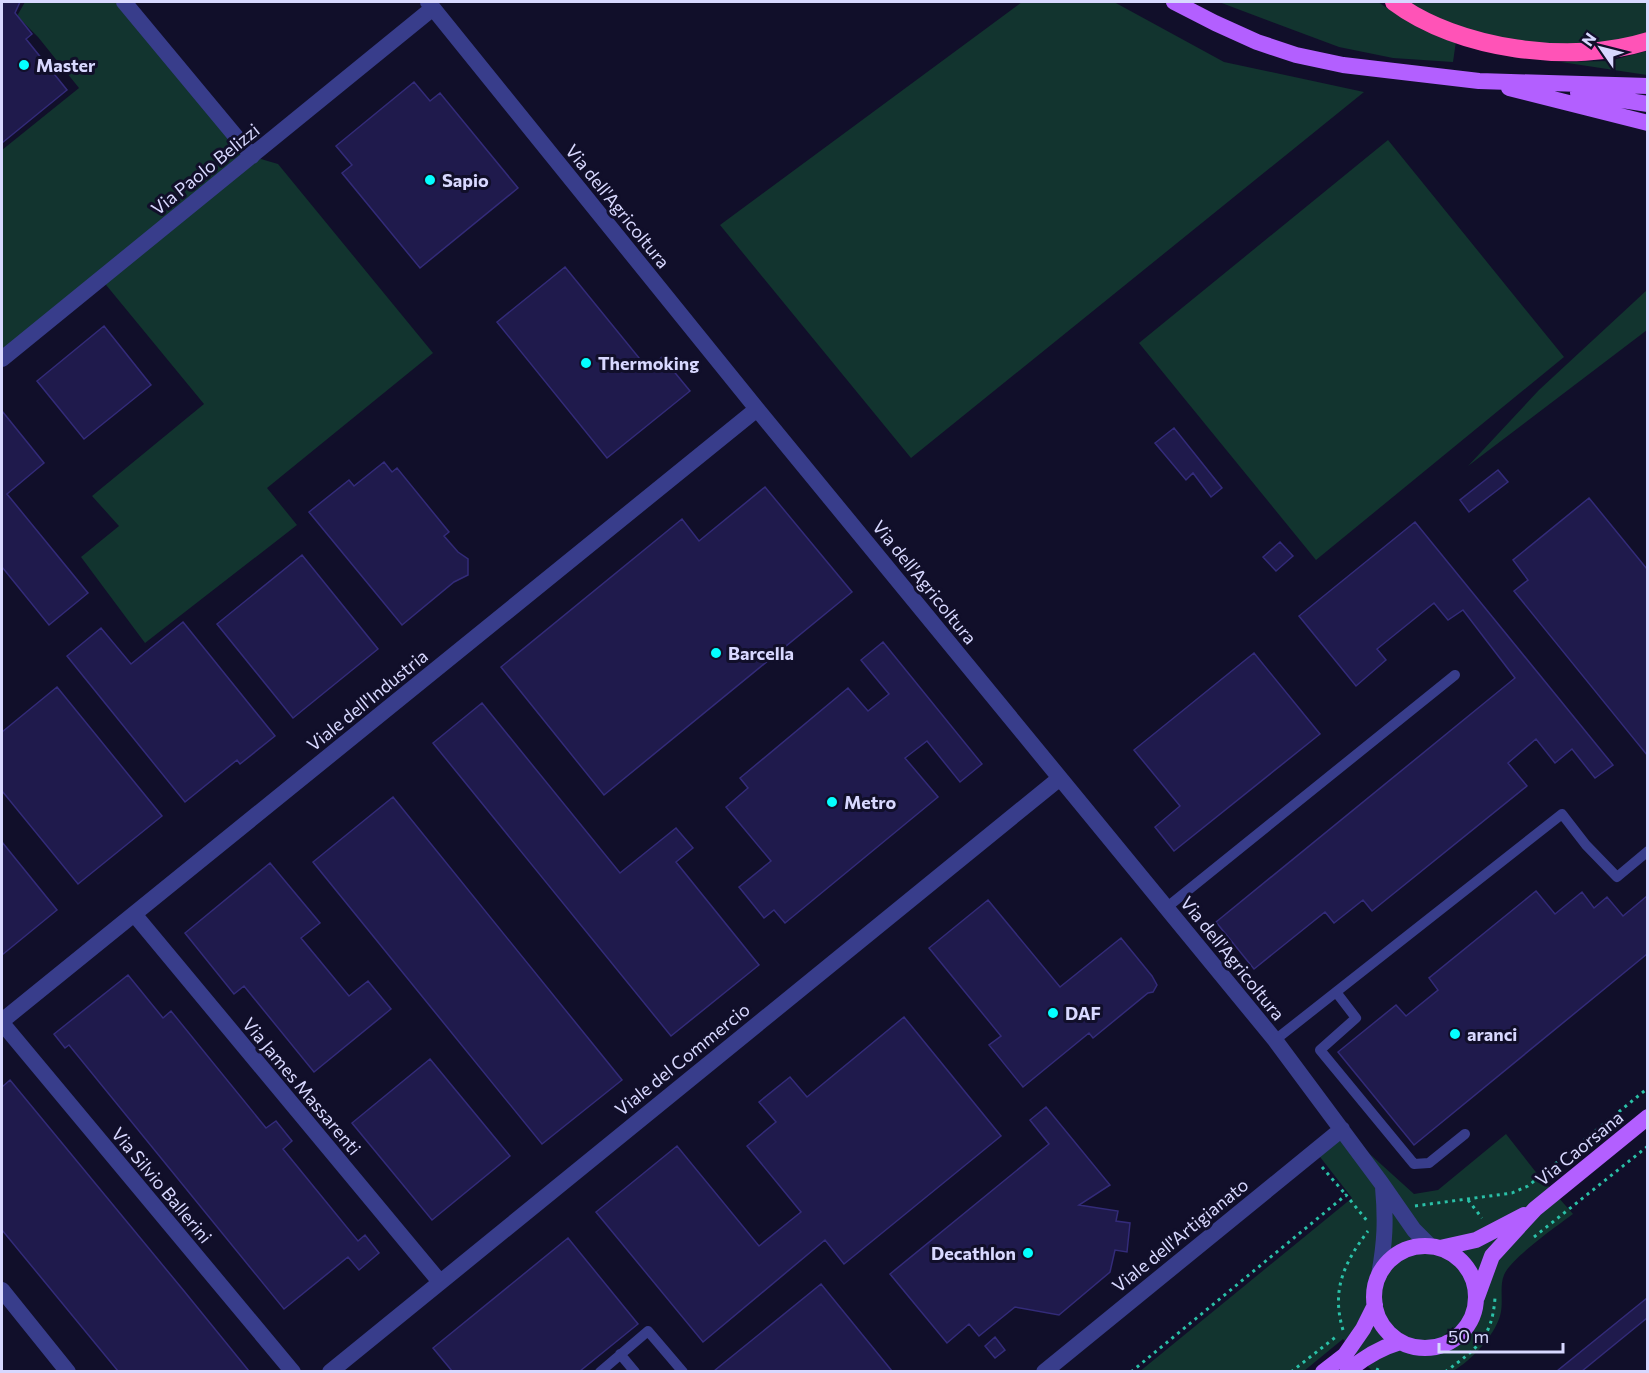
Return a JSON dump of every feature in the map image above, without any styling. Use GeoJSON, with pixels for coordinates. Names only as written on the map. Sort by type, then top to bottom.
{"type":"FeatureCollection","features":[{"type":"Feature","properties":{"kind":"highway"},"geometry":{"type":"LineString","coordinates":[[1394,2],[1442,28],[1467,38],[1516,48],[1566,53],[1590,52],[1611,50],[1647,41]]}},
{"type":"Feature","properties":{"kind":"main road"},"geometry":{"type":"LineString","coordinates":[[1174,2],[1240,35],[1296,55],[1353,67],[1625,99],[1647,104]]}},
{"type":"Feature","properties":{"kind":"main road"},"geometry":{"type":"LineString","coordinates":[[1479,81],[1647,86]]}},
{"type":"Feature","properties":{"kind":"main road"},"geometry":{"type":"LineString","coordinates":[[1479,81],[1647,123]]}},
{"type":"Feature","properties":{"kind":"main road","name":"Via Caorsana"},"geometry":{"type":"LineString","coordinates":[[1535,1209],[1646,1120]]}},
{"type":"Feature","properties":{"kind":"main road"},"geometry":{"type":"LineString","coordinates":[[1535,1209],[1492,1256],[1473,1316],[1465,1330],[1453,1340],[1439,1346],[1425,1348],[1400,1342],[1388,1333],[1379,1320],[1375,1305],[1375,1290],[1379,1275],[1388,1262],[1400,1253],[1415,1247],[1435,1247],[1476,1240],[1535,1209]]}},
{"type":"Feature","properties":{"kind":"main road"},"geometry":{"type":"LineString","coordinates":[[1435,1247],[1455,1256],[1467,1268],[1474,1284],[1476,1301]]}},
{"type":"Feature","properties":{"kind":"main road"},"geometry":{"type":"LineString","coordinates":[[1323,1371],[1345,1355],[1363,1329],[1375,1305]]}},
{"type":"Feature","properties":{"kind":"main road"},"geometry":{"type":"LineString","coordinates":[[1347,1371],[1384,1347],[1400,1342]]}},
{"type":"Feature","properties":{"kind":"street"},"geometry":{"type":"LineString","coordinates":[[124,2],[252,156]]}},
{"type":"Feature","properties":{"kind":"street","name":"Via Paolo Belizzi"},"geometry":{"type":"LineString","coordinates":[[2,359],[252,156],[430,5]]}},
{"type":"Feature","properties":{"kind":"street","name":"Via dell'Agricoltura"},"geometry":{"type":"LineString","coordinates":[[430,5],[757,409],[1275,1040],[1414,1230],[1435,1247]]}},
{"type":"Feature","properties":{"kind":"street","name":"Viale dell'Industria"},"geometry":{"type":"LineString","coordinates":[[2,1022],[757,409]]}},
{"type":"Feature","properties":{"kind":"street","name":"Viale del Commercio"},"geometry":{"type":"LineString","coordinates":[[330,1371],[1059,778]]}},
{"type":"Feature","properties":{"kind":"street","name":"Via James Massarenti"},"geometry":{"type":"LineString","coordinates":[[134,914],[440,1282]]}},
{"type":"Feature","properties":{"kind":"street","name":"Via Silvio Ballerini"},"geometry":{"type":"LineString","coordinates":[[2,1022],[293,1371]]}},
{"type":"Feature","properties":{"kind":"street","name":"Viale dell'Artigianato"},"geometry":{"type":"LineString","coordinates":[[1044,1371],[1342,1129]]}},
{"type":"Feature","properties":{"kind":"street"},"geometry":{"type":"LineString","coordinates":[[1379,1275],[1385,1243],[1382,1184]]}},
{"type":"Feature","properties":{"kind":"street"},"geometry":{"type":"LineString","coordinates":[[2,1290],[68,1371]]}},
{"type":"Feature","properties":{"kind":"lane"},"geometry":{"type":"LineString","coordinates":[[1166,908],[1455,675]]}},
{"type":"Feature","properties":{"kind":"lane"},"geometry":{"type":"LineString","coordinates":[[1275,1040],[1562,814],[1586,845],[1617,877],[1647,851]]}},
{"type":"Feature","properties":{"kind":"lane"},"geometry":{"type":"LineString","coordinates":[[1336,992],[1356,1018],[1320,1050],[1414,1164],[1429,1163],[1465,1134]]}},
{"type":"Feature","properties":{"kind":"lane"},"geometry":{"type":"LineString","coordinates":[[600,1371],[648,1331],[683,1371]]}},
{"type":"Feature","properties":{"kind":"lane"},"geometry":{"type":"LineString","coordinates":[[620,1354],[635,1371]]}},
{"type":"Feature","properties":{"kind":"path"},"geometry":{"type":"LineString","coordinates":[[1402,1212],[1414,1206],[1512,1193],[1528,1186],[1647,1088]]}},
{"type":"Feature","properties":{"kind":"path"},"geometry":{"type":"LineString","coordinates":[[1528,1241],[1647,1146]]}},
{"type":"Feature","properties":{"kind":"path"},"geometry":{"type":"LineString","coordinates":[[1291,1371],[1343,1331],[1339,1316],[1340,1278],[1348,1260],[1371,1226],[1311,1154]]}},
{"type":"Feature","properties":{"kind":"path"},"geometry":{"type":"LineString","coordinates":[[1131,1371],[1346,1195]]}},
{"type":"Feature","properties":{"kind":"path"},"geometry":{"type":"LineString","coordinates":[[1445,1371],[1480,1342],[1490,1328],[1496,1289]]}},
{"type":"Feature","properties":{"kind":"green space"},"geometry":{"type":"Polygon","coordinates":[[[25,2],[123,2],[251,156],[278,164],[433,353],[267,488],[297,525],[145,643],[81,557],[119,526],[92,496],[204,404],[102,280],[2,360],[2,150],[79,88],[38,37],[17,16],[25,2]]]}},
{"type":"Feature","properties":{"kind":"green space"},"geometry":{"type":"Polygon","coordinates":[[[1022,2],[1114,2],[1224,62],[1364,92],[911,458],[720,225],[1022,2]]]}},
{"type":"Feature","properties":{"kind":"green space"},"geometry":{"type":"Polygon","coordinates":[[[1219,2],[1378,2],[1423,30],[1456,41],[1453,62],[1393,58],[1339,47],[1219,2]]]}},
{"type":"Feature","properties":{"kind":"green space"},"geometry":{"type":"Polygon","coordinates":[[[1405,2],[1647,2],[1647,34],[1592,45],[1540,44],[1496,38],[1435,19],[1405,2]]]}},
{"type":"Feature","properties":{"kind":"green space"},"geometry":{"type":"Polygon","coordinates":[[[1647,51],[1647,75],[1561,62],[1609,61],[1647,51]]]}},
{"type":"Feature","properties":{"kind":"green space"},"geometry":{"type":"Polygon","coordinates":[[[1388,140],[1564,357],[1316,560],[1139,343],[1388,140]]]}},
{"type":"Feature","properties":{"kind":"green space"},"geometry":{"type":"Polygon","coordinates":[[[1647,290],[1647,330],[1468,466],[1539,390],[1647,290]]]}},
{"type":"Feature","properties":{"kind":"green space"},"geometry":{"type":"Polygon","coordinates":[[[1341,1128],[1414,1194],[1438,1190],[1506,1134],[1573,1214],[1535,1243],[1508,1268],[1503,1280],[1500,1316],[1493,1332],[1481,1347],[1453,1371],[1372,1371],[1343,1339],[1304,1371],[1139,1372],[1352,1198],[1317,1153],[1341,1128]]]}},
{"type":"Feature","properties":{"kind":"building","name":"Master"},"geometry":{"type":"Polygon","coordinates":[[[2,2],[20,2],[15,13],[32,34],[26,39],[67,90],[2,143],[2,2]]]}},
{"type":"Feature","properties":{"kind":"building","name":"Sapio"},"geometry":{"type":"Polygon","coordinates":[[[414,82],[430,101],[440,93],[518,188],[420,268],[342,173],[352,165],[336,146],[414,82]]]}},
{"type":"Feature","properties":{"kind":"building","name":"Thermoking"},"geometry":{"type":"Polygon","coordinates":[[[565,267],[648,369],[662,357],[690,391],[607,458],[497,322],[565,267]]]}},
{"type":"Feature","properties":{"kind":"building"},"geometry":{"type":"Polygon","coordinates":[[[104,326],[151,385],[84,439],[37,381],[104,326]]]}},
{"type":"Feature","properties":{"kind":"building"},"geometry":{"type":"Polygon","coordinates":[[[2,411],[44,463],[7,494],[88,593],[49,625],[2,567],[2,411]]]}},
{"type":"Feature","properties":{"kind":"building"},"geometry":{"type":"Polygon","coordinates":[[[1174,428],[1222,488],[1211,497],[1193,473],[1186,480],[1155,443],[1174,428]]]}},
{"type":"Feature","properties":{"kind":"building"},"geometry":{"type":"Polygon","coordinates":[[[384,462],[392,472],[397,468],[449,532],[444,536],[458,552],[468,559],[468,575],[454,582],[402,625],[309,512],[349,480],[354,486],[384,462]]]}},
{"type":"Feature","properties":{"kind":"building"},"geometry":{"type":"Polygon","coordinates":[[[1498,470],[1508,482],[1469,512],[1460,500],[1498,470]]]}},
{"type":"Feature","properties":{"kind":"building"},"geometry":{"type":"Polygon","coordinates":[[[765,487],[852,592],[604,795],[501,667],[682,519],[699,541],[765,487]]]}},
{"type":"Feature","properties":{"kind":"building"},"geometry":{"type":"Polygon","coordinates":[[[1589,498],[1647,569],[1647,755],[1514,591],[1528,580],[1513,560],[1589,498]]]}},
{"type":"Feature","properties":{"kind":"building"},"geometry":{"type":"Polygon","coordinates":[[[1415,522],[1613,765],[1595,778],[1572,749],[1555,763],[1536,739],[1508,763],[1527,786],[1372,911],[1363,900],[1334,923],[1325,912],[1254,969],[1216,922],[1515,678],[1463,610],[1448,620],[1434,603],[1377,649],[1386,660],[1356,686],[1299,616],[1415,522]]]}},
{"type":"Feature","properties":{"kind":"building"},"geometry":{"type":"Polygon","coordinates":[[[1280,542],[1293,556],[1276,571],[1263,557],[1280,542]]]}},
{"type":"Feature","properties":{"kind":"building"},"geometry":{"type":"Polygon","coordinates":[[[302,555],[378,649],[293,718],[217,624],[302,555]]]}},
{"type":"Feature","properties":{"kind":"building"},"geometry":{"type":"Polygon","coordinates":[[[183,622],[275,736],[240,764],[237,760],[185,802],[67,656],[101,628],[131,664],[183,622]]]}},
{"type":"Feature","properties":{"kind":"building","name":"Metro"},"geometry":{"type":"Polygon","coordinates":[[[883,642],[982,764],[960,782],[927,741],[905,758],[938,797],[785,923],[774,910],[764,918],[739,887],[771,861],[726,807],[748,788],[740,778],[848,688],[868,711],[889,694],[861,660],[883,642]]]}},
{"type":"Feature","properties":{"kind":"building"},"geometry":{"type":"Polygon","coordinates":[[[1254,653],[1320,734],[1174,851],[1155,827],[1180,806],[1134,750],[1254,653]]]}},
{"type":"Feature","properties":{"kind":"building"},"geometry":{"type":"Polygon","coordinates":[[[57,687],[162,816],[78,884],[2,791],[2,732],[57,687]]]}},
{"type":"Feature","properties":{"kind":"building"},"geometry":{"type":"Polygon","coordinates":[[[482,703],[620,873],[676,828],[693,848],[676,862],[759,965],[671,1036],[433,743],[482,703]]]}},
{"type":"Feature","properties":{"kind":"building"},"geometry":{"type":"Polygon","coordinates":[[[393,797],[622,1080],[542,1144],[313,862],[393,797]]]}},
{"type":"Feature","properties":{"kind":"building"},"geometry":{"type":"Polygon","coordinates":[[[2,842],[57,910],[2,955],[2,842]]]}},
{"type":"Feature","properties":{"kind":"building"},"geometry":{"type":"Polygon","coordinates":[[[270,863],[320,923],[301,938],[349,996],[368,981],[391,1009],[314,1072],[244,986],[234,994],[185,933],[270,863]]]}},
{"type":"Feature","properties":{"kind":"building","name":"aranci"},"geometry":{"type":"Polygon","coordinates":[[[1536,891],[1555,914],[1582,892],[1594,908],[1607,897],[1623,916],[1647,896],[1647,954],[1414,1145],[1338,1052],[1396,1005],[1406,1016],[1438,990],[1429,978],[1536,891]]]}},
{"type":"Feature","properties":{"kind":"building","name":"DAF"},"geometry":{"type":"Polygon","coordinates":[[[988,900],[1060,987],[1121,938],[1157,985],[1153,992],[1148,993],[1093,1038],[1089,1033],[1023,1087],[989,1045],[1001,1036],[929,948],[988,900]]]}},
{"type":"Feature","properties":{"kind":"building"},"geometry":{"type":"Polygon","coordinates":[[[128,975],[163,1018],[171,1011],[266,1128],[276,1121],[292,1141],[283,1149],[358,1241],[365,1235],[379,1253],[359,1270],[348,1257],[284,1309],[69,1045],[65,1048],[54,1034],[128,975]]]}},
{"type":"Feature","properties":{"kind":"building"},"geometry":{"type":"Polygon","coordinates":[[[904,1017],[1001,1136],[844,1264],[825,1240],[703,1342],[596,1212],[677,1146],[759,1246],[801,1212],[747,1146],[776,1122],[759,1102],[790,1077],[807,1097],[904,1017]]]}},
{"type":"Feature","properties":{"kind":"building"},"geometry":{"type":"Polygon","coordinates":[[[430,1059],[510,1156],[432,1220],[352,1123],[430,1059]]]}},
{"type":"Feature","properties":{"kind":"building"},"geometry":{"type":"Polygon","coordinates":[[[10,1080],[249,1371],[118,1371],[2,1230],[2,1087],[10,1080]]]}},
{"type":"Feature","properties":{"kind":"building"},"geometry":{"type":"Polygon","coordinates":[[[1046,1107],[1110,1185],[1079,1205],[1118,1211],[1116,1221],[1130,1223],[1127,1252],[1115,1250],[1110,1272],[1059,1315],[1015,1307],[979,1336],[969,1324],[947,1343],[890,1274],[1049,1144],[1030,1120],[1046,1107]]]}},
{"type":"Feature","properties":{"kind":"building"},"geometry":{"type":"Polygon","coordinates":[[[568,1238],[638,1324],[580,1371],[452,1371],[433,1348],[568,1238]]]}},
{"type":"Feature","properties":{"kind":"building"},"geometry":{"type":"Polygon","coordinates":[[[821,1284],[892,1371],[714,1371],[821,1284]]]}},
{"type":"Feature","properties":{"kind":"building"},"geometry":{"type":"Polygon","coordinates":[[[1647,1298],[1647,1318],[1582,1371],[1557,1371],[1647,1298]]]}},
{"type":"Feature","properties":{"kind":"building"},"geometry":{"type":"Polygon","coordinates":[[[995,1337],[1005,1350],[995,1358],[985,1346],[995,1337]]]}},
{"type":"Feature","properties":{"kind":"place","name":"Master"},"geometry":{"type":"Point","coordinates":[24,65]}},
{"type":"Feature","properties":{"kind":"place","name":"Sapio"},"geometry":{"type":"Point","coordinates":[430,180]}},
{"type":"Feature","properties":{"kind":"place","name":"Thermoking"},"geometry":{"type":"Point","coordinates":[586,363]}},
{"type":"Feature","properties":{"kind":"place","name":"Barcella"},"geometry":{"type":"Point","coordinates":[716,653]}},
{"type":"Feature","properties":{"kind":"place","name":"Metro"},"geometry":{"type":"Point","coordinates":[832,802]}},
{"type":"Feature","properties":{"kind":"place","name":"DAF"},"geometry":{"type":"Point","coordinates":[1053,1013]}},
{"type":"Feature","properties":{"kind":"place","name":"aranci"},"geometry":{"type":"Point","coordinates":[1455,1034]}},
{"type":"Feature","properties":{"kind":"place","name":"Decathlon"},"geometry":{"type":"Point","coordinates":[1028,1253]}}]}
